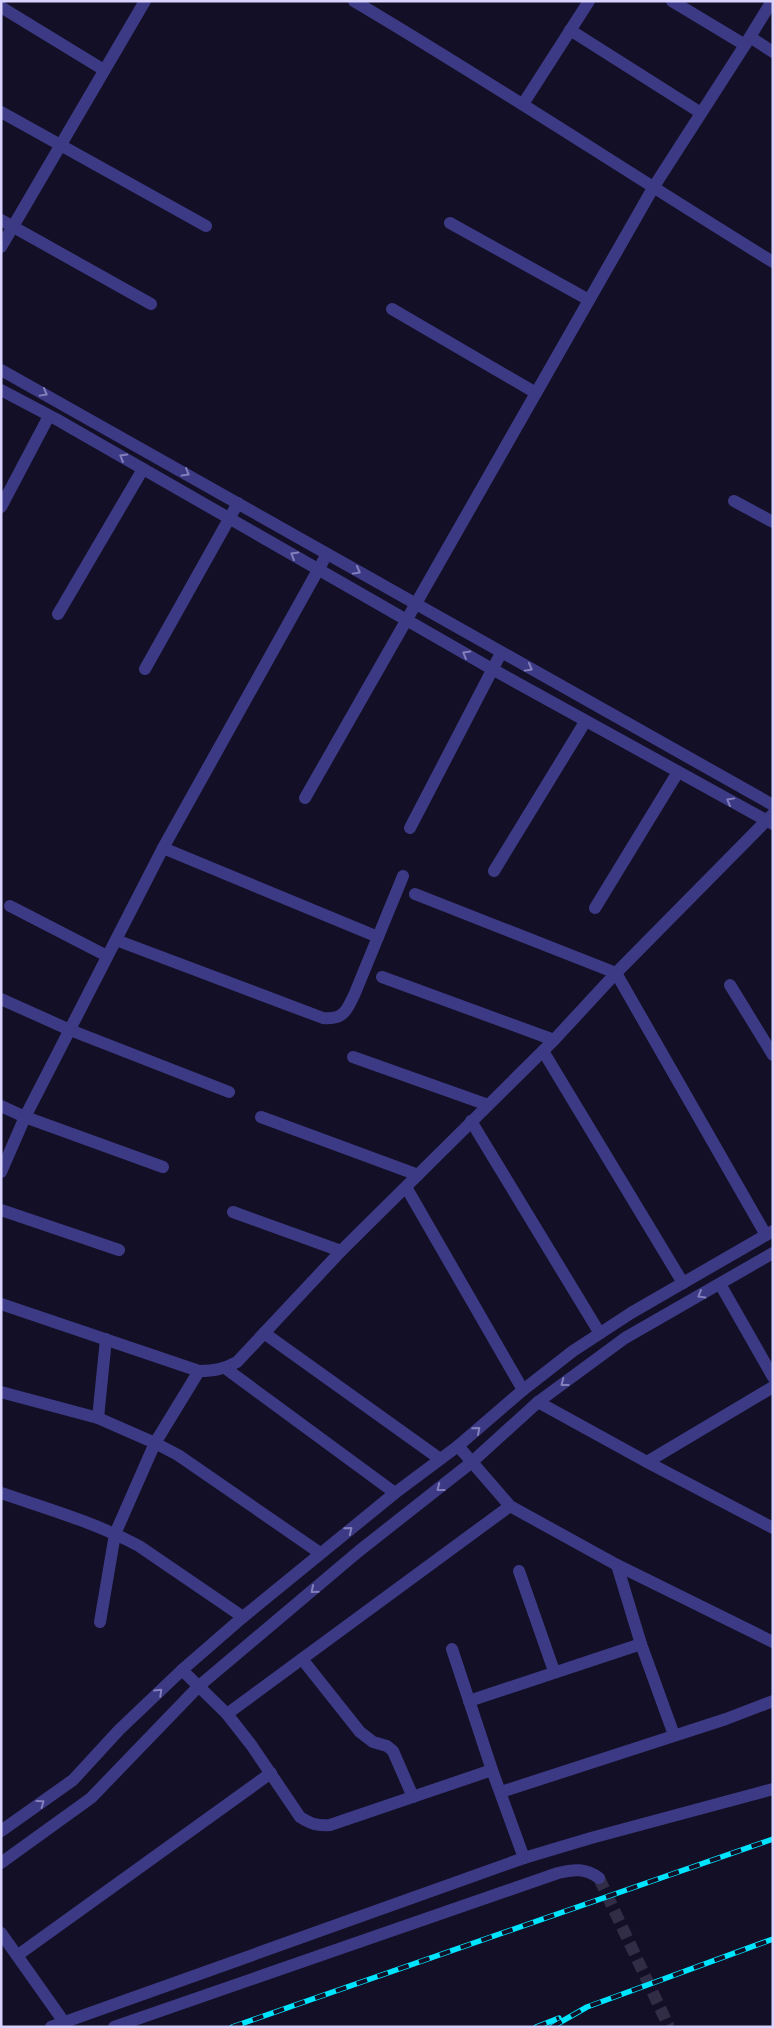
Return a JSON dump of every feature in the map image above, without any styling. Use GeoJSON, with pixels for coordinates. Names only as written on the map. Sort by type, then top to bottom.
{"type":"FeatureCollection","features":[{"type":"Feature","properties":{"kind":"street"},"geometry":{"type":"LineString","coordinates":[[1,247],[145,1]]}},
{"type":"Feature","properties":{"kind":"street"},"geometry":{"type":"LineString","coordinates":[[354,1],[523,104],[653,188],[773,262]]}},
{"type":"Feature","properties":{"kind":"street"},"geometry":{"type":"LineString","coordinates":[[523,104],[589,1]]}},
{"type":"Feature","properties":{"kind":"street"},"geometry":{"type":"LineString","coordinates":[[672,1],[747,41],[773,52]]}},
{"type":"Feature","properties":{"kind":"street"},"geometry":{"type":"LineString","coordinates":[[305,798],[653,188],[772,1]]}},
{"type":"Feature","properties":{"kind":"street"},"geometry":{"type":"LineString","coordinates":[[1,7],[104,70]]}},
{"type":"Feature","properties":{"kind":"street"},"geometry":{"type":"LineString","coordinates":[[570,30],[701,113]]}},
{"type":"Feature","properties":{"kind":"street"},"geometry":{"type":"LineString","coordinates":[[1,112],[206,226]]}},
{"type":"Feature","properties":{"kind":"street"},"geometry":{"type":"LineString","coordinates":[[1,220],[151,304]]}},
{"type":"Feature","properties":{"kind":"street"},"geometry":{"type":"LineString","coordinates":[[450,223],[589,300]]}},
{"type":"Feature","properties":{"kind":"street"},"geometry":{"type":"LineString","coordinates":[[392,309],[536,394]]}},
{"type":"Feature","properties":{"kind":"street"},"geometry":{"type":"LineString","coordinates":[[1,370],[773,805]]}},
{"type":"Feature","properties":{"kind":"street"},"geometry":{"type":"LineString","coordinates":[[1,390],[143,468],[586,722],[771,820],[616,973],[544,1051],[341,1251],[236,1362],[225,1368],[213,1371],[199,1371],[1,1304]]}},
{"type":"Feature","properties":{"kind":"street"},"geometry":{"type":"LineString","coordinates":[[1,507],[49,416]]}},
{"type":"Feature","properties":{"kind":"street"},"geometry":{"type":"LineString","coordinates":[[58,614],[143,468]]}},
{"type":"Feature","properties":{"kind":"street"},"geometry":{"type":"LineString","coordinates":[[734,501],[773,522]]}},
{"type":"Feature","properties":{"kind":"street"},"geometry":{"type":"LineString","coordinates":[[145,669],[238,503]]}},
{"type":"Feature","properties":{"kind":"street"},"geometry":{"type":"LineString","coordinates":[[1,1172],[25,1117],[163,848],[327,554]]}},
{"type":"Feature","properties":{"kind":"street"},"geometry":{"type":"LineString","coordinates":[[410,828],[501,653]]}},
{"type":"Feature","properties":{"kind":"street"},"geometry":{"type":"LineString","coordinates":[[494,871],[586,722]]}},
{"type":"Feature","properties":{"kind":"street"},"geometry":{"type":"LineString","coordinates":[[595,908],[678,772]]}},
{"type":"Feature","properties":{"kind":"street"},"geometry":{"type":"LineString","coordinates":[[163,848],[378,937]]}},
{"type":"Feature","properties":{"kind":"street"},"geometry":{"type":"LineString","coordinates":[[116,940],[323,1018],[333,1019],[340,1016],[348,1008],[403,876]]}},
{"type":"Feature","properties":{"kind":"street"},"geometry":{"type":"LineString","coordinates":[[1,1831],[73,1780],[119,1730],[182,1670],[320,1553],[458,1446],[522,1390],[573,1350],[599,1332],[770,1233],[616,973],[415,894]]}},
{"type":"Feature","properties":{"kind":"street"},"geometry":{"type":"LineString","coordinates":[[10,906],[108,956]]}},
{"type":"Feature","properties":{"kind":"street"},"geometry":{"type":"LineString","coordinates":[[382,977],[554,1040]]}},
{"type":"Feature","properties":{"kind":"street"},"geometry":{"type":"LineString","coordinates":[[730,985],[773,1055]]}},
{"type":"Feature","properties":{"kind":"street"},"geometry":{"type":"LineString","coordinates":[[1,999],[70,1030],[229,1092]]}},
{"type":"Feature","properties":{"kind":"street"},"geometry":{"type":"LineString","coordinates":[[544,1051],[683,1283]]}},
{"type":"Feature","properties":{"kind":"street"},"geometry":{"type":"LineString","coordinates":[[352,1057],[488,1105]]}},
{"type":"Feature","properties":{"kind":"street"},"geometry":{"type":"LineString","coordinates":[[1,1106],[25,1117],[162,1167]]}},
{"type":"Feature","properties":{"kind":"street"},"geometry":{"type":"LineString","coordinates":[[262,1116],[418,1175]]}},
{"type":"Feature","properties":{"kind":"street"},"geometry":{"type":"LineString","coordinates":[[471,1121],[599,1332]]}},
{"type":"Feature","properties":{"kind":"street"},"geometry":{"type":"LineString","coordinates":[[406,1187],[522,1390]]}},
{"type":"Feature","properties":{"kind":"street"},"geometry":{"type":"LineString","coordinates":[[1,1210],[119,1250]]}},
{"type":"Feature","properties":{"kind":"street"},"geometry":{"type":"LineString","coordinates":[[233,1212],[341,1251]]}},
{"type":"Feature","properties":{"kind":"street"},"geometry":{"type":"LineString","coordinates":[[1,1863],[91,1798],[199,1686],[359,1551],[472,1462],[538,1402],[625,1338],[773,1253]]}},
{"type":"Feature","properties":{"kind":"street"},"geometry":{"type":"LineString","coordinates":[[720,1284],[773,1377]]}},
{"type":"Feature","properties":{"kind":"street"},"geometry":{"type":"LineString","coordinates":[[264,1333],[440,1459]]}},
{"type":"Feature","properties":{"kind":"street"},"geometry":{"type":"LineString","coordinates":[[98,1418],[106,1339]]}},
{"type":"Feature","properties":{"kind":"street"},"geometry":{"type":"LineString","coordinates":[[225,1368],[395,1493]]}},
{"type":"Feature","properties":{"kind":"street"},"geometry":{"type":"LineString","coordinates":[[100,1622],[115,1534],[155,1443],[199,1371]]}},
{"type":"Feature","properties":{"kind":"street"},"geometry":{"type":"LineString","coordinates":[[647,1462],[773,1387]]}},
{"type":"Feature","properties":{"kind":"street"},"geometry":{"type":"LineString","coordinates":[[1,1392],[98,1418],[155,1443],[178,1455],[320,1553]]}},
{"type":"Feature","properties":{"kind":"street"},"geometry":{"type":"LineString","coordinates":[[538,1402],[773,1528]]}},
{"type":"Feature","properties":{"kind":"street"},"geometry":{"type":"LineString","coordinates":[[458,1446],[510,1506],[617,1565],[773,1642]]}},
{"type":"Feature","properties":{"kind":"street"},"geometry":{"type":"LineString","coordinates":[[1,1493],[115,1534],[139,1546],[243,1618]]}},
{"type":"Feature","properties":{"kind":"street"},"geometry":{"type":"LineString","coordinates":[[227,1714],[510,1506]]}},
{"type":"Feature","properties":{"kind":"street"},"geometry":{"type":"LineString","coordinates":[[617,1565],[674,1735]]}},
{"type":"Feature","properties":{"kind":"street"},"geometry":{"type":"LineString","coordinates":[[519,1571],[554,1671]]}},
{"type":"Feature","properties":{"kind":"street"},"geometry":{"type":"LineString","coordinates":[[469,1701],[554,1671],[642,1644]]}},
{"type":"Feature","properties":{"kind":"street"},"geometry":{"type":"LineString","coordinates":[[452,1649],[492,1770],[524,1858]]}},
{"type":"Feature","properties":{"kind":"street"},"geometry":{"type":"LineString","coordinates":[[302,1659],[360,1732],[373,1742],[387,1746],[393,1751],[414,1797]]}},
{"type":"Feature","properties":{"kind":"street"},"geometry":{"type":"LineString","coordinates":[[182,1670],[227,1714],[271,1773],[300,1817],[318,1826],[330,1825],[492,1770]]}},
{"type":"Feature","properties":{"kind":"street"},"geometry":{"type":"LineString","coordinates":[[501,1792],[726,1719],[773,1701]]}},
{"type":"Feature","properties":{"kind":"street"},"geometry":{"type":"LineString","coordinates":[[18,1955],[271,1773]]}},
{"type":"Feature","properties":{"kind":"street"},"geometry":{"type":"LineString","coordinates":[[51,2027],[524,1858],[773,1789]]}},
{"type":"Feature","properties":{"kind":"street"},"geometry":{"type":"LineString","coordinates":[[114,2027],[558,1873],[576,1869],[593,1874],[599,1878]]}},
{"type":"Feature","properties":{"kind":"street"},"geometry":{"type":"LineString","coordinates":[[1,1934],[18,1955],[64,2022]]}},
{"type":"Feature","properties":{"kind":"tunnel"},"geometry":{"type":"LineString","coordinates":[[599,1878],[669,2027]]}},
{"type":"Feature","properties":{"kind":"railway"},"geometry":{"type":"LineString","coordinates":[[232,2027],[773,1839]]}},
{"type":"Feature","properties":{"kind":"railway"},"geometry":{"type":"LineString","coordinates":[[552,2027],[587,2007],[773,1939]]}},
{"type":"Feature","properties":{"kind":"railway"},"geometry":{"type":"LineString","coordinates":[[536,2027],[559,2018]]}}]}
